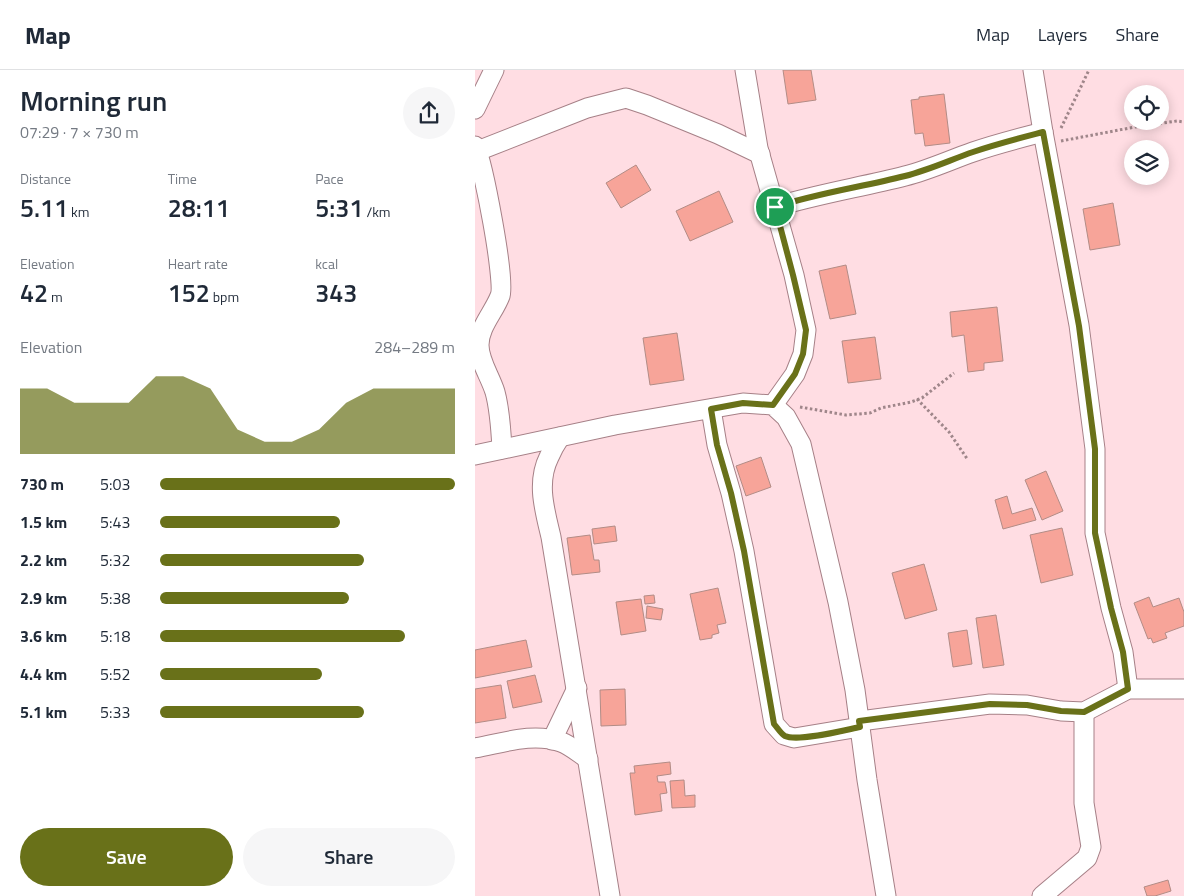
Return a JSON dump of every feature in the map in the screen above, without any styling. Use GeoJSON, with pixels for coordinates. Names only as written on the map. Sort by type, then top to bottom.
{"type":"FeatureCollection","features":[{"type":"Feature","properties":{"kind":"street"},"geometry":{"type":"LineString","coordinates":[[475,109],[494,70]]}},
{"type":"Feature","properties":{"kind":"street"},"geometry":{"type":"LineString","coordinates":[[745,70],[760,154],[806,330],[803,354],[795,374],[775,408]]}},
{"type":"Feature","properties":{"kind":"street"},"geometry":{"type":"LineString","coordinates":[[1033,70],[1048,143],[1079,326],[1095,449],[1095,533],[1111,608],[1123,652],[1128,689]]}},
{"type":"Feature","properties":{"kind":"street"},"geometry":{"type":"LineString","coordinates":[[502,449],[500,418],[495,392],[477,345],[501,295],[501,283],[494,232],[476,150],[587,108],[626,98],[718,134],[760,154]]}},
{"type":"Feature","properties":{"kind":"street"},"geometry":{"type":"LineString","coordinates":[[775,207],[806,197],[904,176],[938,166],[971,152],[1006,141],[1048,143]]}},
{"type":"Feature","properties":{"kind":"street"},"geometry":{"type":"LineString","coordinates":[[475,455],[615,425],[743,403],[775,408],[786,417],[801,444],[838,602],[855,690],[886,896]]}},
{"type":"Feature","properties":{"kind":"street"},"geometry":{"type":"LineString","coordinates":[[711,409],[717,445],[731,493],[744,551],[774,724],[784,735],[794,738],[860,724],[990,704],[1027,705],[1061,711],[1084,712],[1128,689],[1184,689]]}},
{"type":"Feature","properties":{"kind":"street"},"geometry":{"type":"LineString","coordinates":[[560,437],[548,458],[542,482],[543,504],[551,537],[577,688],[610,896]]}},
{"type":"Feature","properties":{"kind":"street"},"geometry":{"type":"LineString","coordinates":[[552,740],[577,688]]}},
{"type":"Feature","properties":{"kind":"street"},"geometry":{"type":"LineString","coordinates":[[1042,896],[1087,858],[1091,847],[1084,803],[1084,712]]}},
{"type":"Feature","properties":{"kind":"street"},"geometry":{"type":"LineString","coordinates":[[475,748],[522,738],[552,740],[562,742],[587,759]]}},
{"type":"Feature","properties":{"kind":"path"},"geometry":{"type":"LineString","coordinates":[[1048,143],[1089,70]]}},
{"type":"Feature","properties":{"kind":"path"},"geometry":{"type":"LineString","coordinates":[[1048,143],[1141,126],[1177,121],[1184,122]]}},
{"type":"Feature","properties":{"kind":"path"},"geometry":{"type":"LineString","coordinates":[[775,408],[801,407],[833,413],[861,415],[917,400],[937,387],[953,373]]}},
{"type":"Feature","properties":{"kind":"path"},"geometry":{"type":"LineString","coordinates":[[917,400],[949,432],[969,460]]}},
{"type":"Feature","properties":{"kind":"building"},"geometry":{"type":"Polygon","coordinates":[[[783,70],[811,70],[816,100],[788,104],[783,70]]]}},
{"type":"Feature","properties":{"kind":"building"},"geometry":{"type":"Polygon","coordinates":[[[944,94],[950,143],[925,146],[923,133],[915,134],[911,100],[919,99],[919,97],[944,94]]]}},
{"type":"Feature","properties":{"kind":"building"},"geometry":{"type":"Polygon","coordinates":[[[636,165],[651,190],[621,208],[606,183],[636,165]]]}},
{"type":"Feature","properties":{"kind":"building"},"geometry":{"type":"Polygon","coordinates":[[[719,191],[733,222],[690,241],[676,211],[719,191]]]}},
{"type":"Feature","properties":{"kind":"building"},"geometry":{"type":"Polygon","coordinates":[[[1113,203],[1120,245],[1090,250],[1083,209],[1113,203]]]}},
{"type":"Feature","properties":{"kind":"building"},"geometry":{"type":"Polygon","coordinates":[[[846,265],[856,314],[830,319],[819,271],[846,265]]]}},
{"type":"Feature","properties":{"kind":"building"},"geometry":{"type":"Polygon","coordinates":[[[997,307],[1003,361],[984,363],[984,370],[968,372],[964,335],[952,337],[950,312],[997,307]]]}},
{"type":"Feature","properties":{"kind":"building"},"geometry":{"type":"Polygon","coordinates":[[[677,333],[684,380],[650,385],[643,338],[677,333]]]}},
{"type":"Feature","properties":{"kind":"building"},"geometry":{"type":"Polygon","coordinates":[[[875,337],[881,379],[848,383],[842,341],[875,337]]]}},
{"type":"Feature","properties":{"kind":"building"},"geometry":{"type":"Polygon","coordinates":[[[761,457],[771,487],[746,496],[736,466],[761,457]]]}},
{"type":"Feature","properties":{"kind":"building"},"geometry":{"type":"Polygon","coordinates":[[[1046,471],[1063,511],[1042,520],[1025,480],[1046,471]]]}},
{"type":"Feature","properties":{"kind":"building"},"geometry":{"type":"Polygon","coordinates":[[[1007,496],[1012,514],[1032,508],[1036,520],[1003,529],[995,500],[1007,496]]]}},
{"type":"Feature","properties":{"kind":"building"},"geometry":{"type":"Polygon","coordinates":[[[615,526],[617,541],[594,544],[592,529],[615,526]]]}},
{"type":"Feature","properties":{"kind":"building"},"geometry":{"type":"Polygon","coordinates":[[[1062,528],[1073,575],[1041,583],[1030,535],[1062,528]]]}},
{"type":"Feature","properties":{"kind":"building"},"geometry":{"type":"Polygon","coordinates":[[[590,535],[594,560],[599,560],[600,572],[572,575],[567,538],[590,535]]]}},
{"type":"Feature","properties":{"kind":"building"},"geometry":{"type":"Polygon","coordinates":[[[924,564],[937,610],[905,619],[892,573],[924,564]]]}},
{"type":"Feature","properties":{"kind":"building"},"geometry":{"type":"Polygon","coordinates":[[[718,588],[726,623],[717,625],[719,633],[712,635],[712,638],[700,640],[690,594],[718,588]]]}},
{"type":"Feature","properties":{"kind":"building"},"geometry":{"type":"Polygon","coordinates":[[[654,595],[655,603],[645,604],[644,596],[654,595]]]}},
{"type":"Feature","properties":{"kind":"building"},"geometry":{"type":"Polygon","coordinates":[[[1149,597],[1153,607],[1179,598],[1184,612],[1184,626],[1165,633],[1167,638],[1153,643],[1151,638],[1148,639],[1134,603],[1149,597]]]}},
{"type":"Feature","properties":{"kind":"building"},"geometry":{"type":"Polygon","coordinates":[[[641,599],[646,631],[621,635],[616,602],[641,599]]]}},
{"type":"Feature","properties":{"kind":"building"},"geometry":{"type":"Polygon","coordinates":[[[647,606],[663,609],[661,620],[646,618],[647,606]]]}},
{"type":"Feature","properties":{"kind":"building"},"geometry":{"type":"Polygon","coordinates":[[[996,615],[1004,665],[983,668],[976,618],[996,615]]]}},
{"type":"Feature","properties":{"kind":"building"},"geometry":{"type":"Polygon","coordinates":[[[967,630],[972,664],[953,667],[948,633],[967,630]]]}},
{"type":"Feature","properties":{"kind":"building"},"geometry":{"type":"Polygon","coordinates":[[[526,640],[532,667],[475,678],[475,650],[526,640]]]}},
{"type":"Feature","properties":{"kind":"building"},"geometry":{"type":"Polygon","coordinates":[[[535,675],[542,702],[513,708],[507,681],[535,675]]]}},
{"type":"Feature","properties":{"kind":"building"},"geometry":{"type":"Polygon","coordinates":[[[501,685],[506,718],[475,723],[475,689],[501,685]]]}},
{"type":"Feature","properties":{"kind":"building"},"geometry":{"type":"Polygon","coordinates":[[[625,689],[626,725],[601,726],[600,690],[625,689]]]}},
{"type":"Feature","properties":{"kind":"building"},"geometry":{"type":"Polygon","coordinates":[[[670,762],[671,774],[657,776],[658,782],[665,782],[667,793],[660,794],[662,811],[635,815],[630,773],[635,773],[634,766],[670,762]]]}},
{"type":"Feature","properties":{"kind":"building"},"geometry":{"type":"Polygon","coordinates":[[[684,780],[685,796],[695,795],[695,807],[672,808],[670,781],[684,780]]]}},
{"type":"Feature","properties":{"kind":"building"},"geometry":{"type":"Polygon","coordinates":[[[1168,880],[1171,891],[1155,896],[1147,896],[1144,887],[1168,880]]]}},
{"type":"Feature","properties":{"kind":"route"},"geometry":{"type":"LineString","coordinates":[[1043,132],[1079,326],[1095,449],[1095,533],[1111,608],[1123,652],[1128,689],[1084,712],[1061,711],[1027,705],[990,704],[859,721],[860,727],[794,738],[784,735],[774,724],[744,551],[731,493],[717,445],[711,409],[743,403],[773,405],[795,374],[803,354],[806,330],[775,207],[806,197],[904,176],[938,166],[971,152],[1043,132]]}}]}
